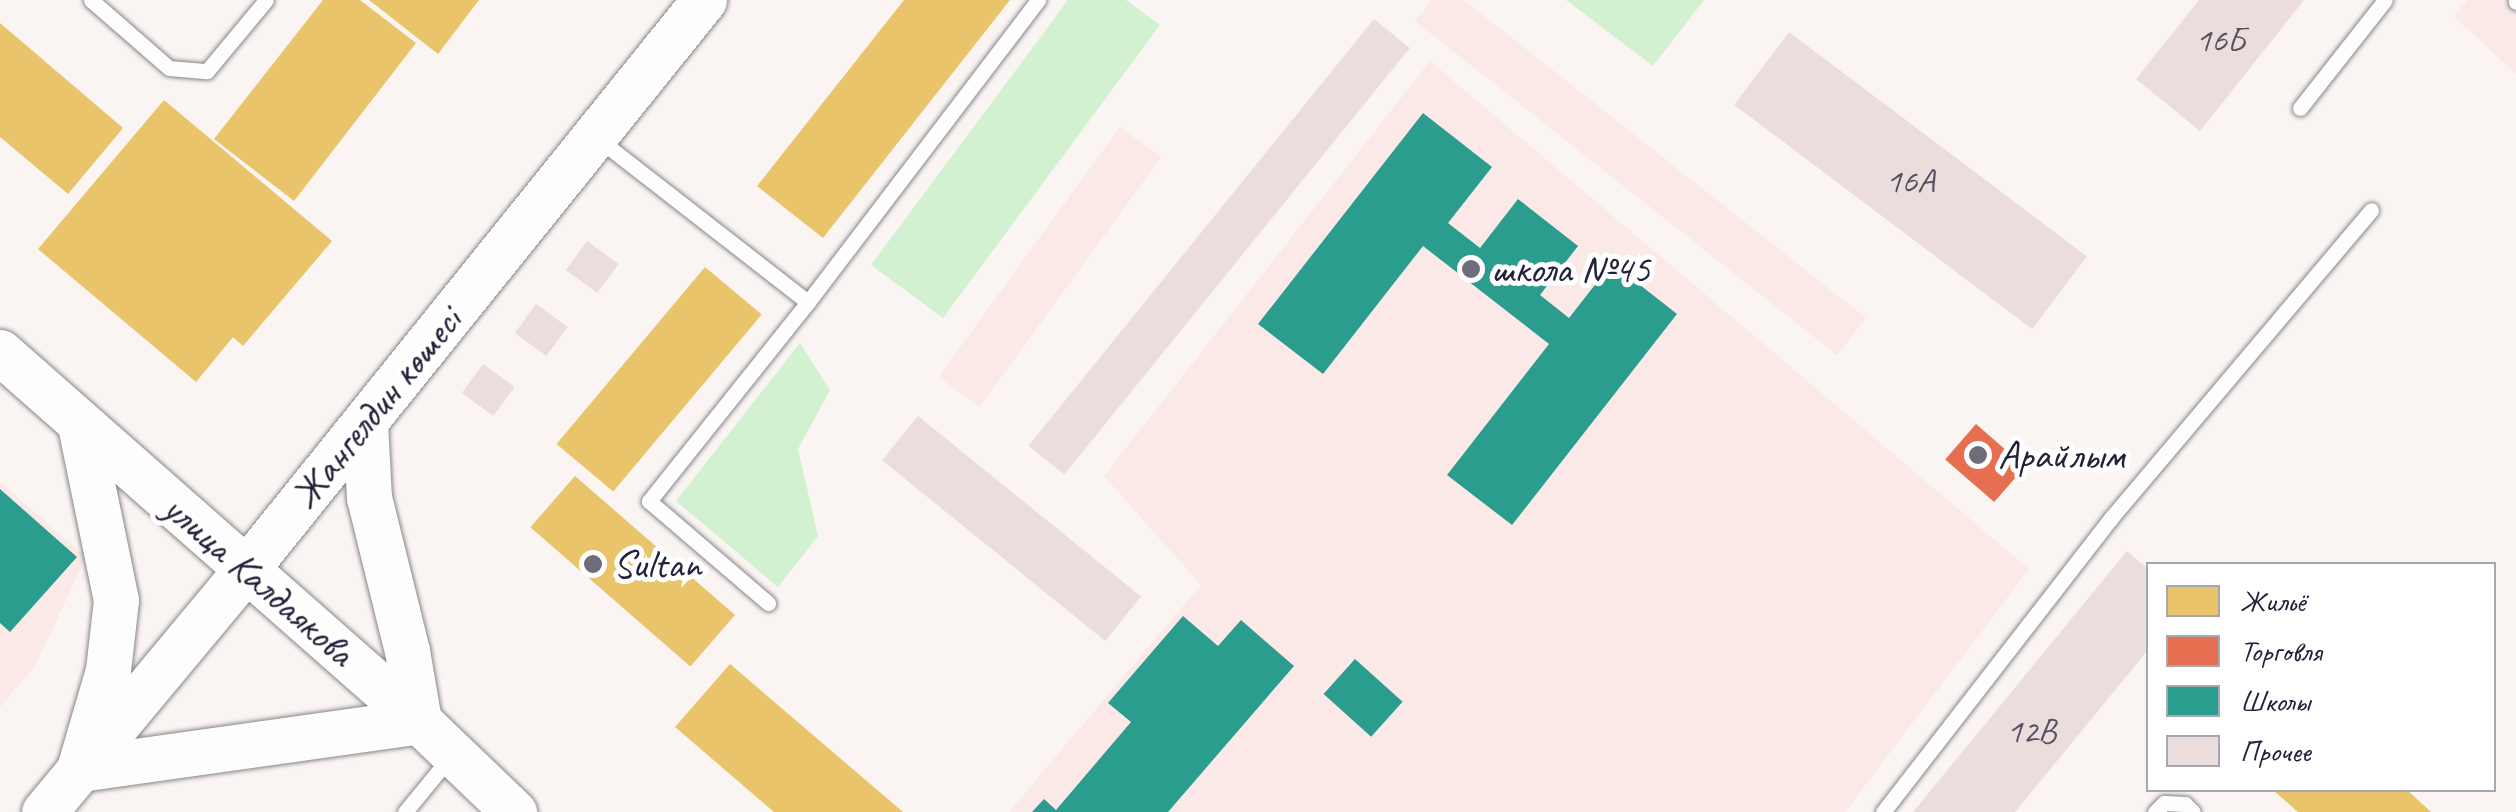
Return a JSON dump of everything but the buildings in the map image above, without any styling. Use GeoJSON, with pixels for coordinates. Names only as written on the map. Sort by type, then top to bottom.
{"type":"FeatureCollection","features":[{"type":"Feature","properties":{"kind":"main road","name":"Жангелдин көшесі"},"geometry":{"type":"LineString","coordinates":[[44,812],[248,568],[697,2]]}},
{"type":"Feature","properties":{"kind":"main road","name":"улица Калдаякова"},"geometry":{"type":"LineString","coordinates":[[0,352],[419,720],[514,812]]}},
{"type":"Feature","properties":{"kind":"main road"},"geometry":{"type":"LineString","coordinates":[[80,425],[116,600],[108,670],[79,769],[419,720],[407,651],[368,498],[365,422]]}},
{"type":"Feature","properties":{"kind":"lane"},"geometry":{"type":"LineString","coordinates":[[91,0],[169,68],[207,71],[266,0]]}},
{"type":"Feature","properties":{"kind":"lane"},"geometry":{"type":"LineString","coordinates":[[768,603],[649,501],[808,302],[1038,0]]}},
{"type":"Feature","properties":{"kind":"lane"},"geometry":{"type":"LineString","coordinates":[[2300,108],[2385,0]]}},
{"type":"Feature","properties":{"kind":"lane"},"geometry":{"type":"LineString","coordinates":[[594,135],[808,302]]}},
{"type":"Feature","properties":{"kind":"lane"},"geometry":{"type":"LineString","coordinates":[[1883,812],[2111,518],[2371,210]]}},
{"type":"Feature","properties":{"kind":"lane"},"geometry":{"type":"LineString","coordinates":[[405,812],[453,754]]}},
{"type":"Feature","properties":{"kind":"lane"},"geometry":{"type":"LineString","coordinates":[[2155,812],[2164,803],[2185,804],[2194,812]]}},
{"type":"Feature","properties":{"kind":"shaded area"},"geometry":{"type":"Polygon","coordinates":[[[1432,0],[1464,0],[1866,318],[1837,355],[1415,21],[1432,0]]]}},
{"type":"Feature","properties":{"kind":"shaded area"},"geometry":{"type":"Polygon","coordinates":[[[2468,0],[2516,0],[2516,74],[2454,16],[2468,0]]]}},
{"type":"Feature","properties":{"kind":"shaded area","name":"школа №45"},"geometry":{"type":"Polygon","coordinates":[[[1430,61],[2029,569],[1845,812],[1009,812],[1201,585],[1104,476],[1430,61]]]}},
{"type":"Feature","properties":{"kind":"shaded area"},"geometry":{"type":"Polygon","coordinates":[[[1120,127],[1161,157],[980,407],[938,377],[1120,127]]]}},
{"type":"Feature","properties":{"kind":"shaded area"},"geometry":{"type":"Polygon","coordinates":[[[0,482],[86,557],[35,666],[0,707],[0,482]]]}},
{"type":"Feature","properties":{"kind":"green space"},"geometry":{"type":"Polygon","coordinates":[[[1068,0],[1126,0],[1160,25],[943,318],[871,265],[1068,0]]]}},
{"type":"Feature","properties":{"kind":"green space"},"geometry":{"type":"Polygon","coordinates":[[[1566,0],[1704,0],[1653,66],[1566,0]]]}},
{"type":"Feature","properties":{"kind":"green space"},"geometry":{"type":"Polygon","coordinates":[[[800,343],[830,390],[798,449],[818,536],[778,587],[676,501],[800,343]]]}},
{"type":"Feature","properties":{"kind":"place","name":"школа №45"},"geometry":{"type":"Point","coordinates":[1471,269]}},
{"type":"Feature","properties":{"kind":"place","name":"Арайлым"},"geometry":{"type":"Point","coordinates":[1978,455]}},
{"type":"Feature","properties":{"kind":"place","name":"Sultan"},"geometry":{"type":"Point","coordinates":[593,564]}}]}
